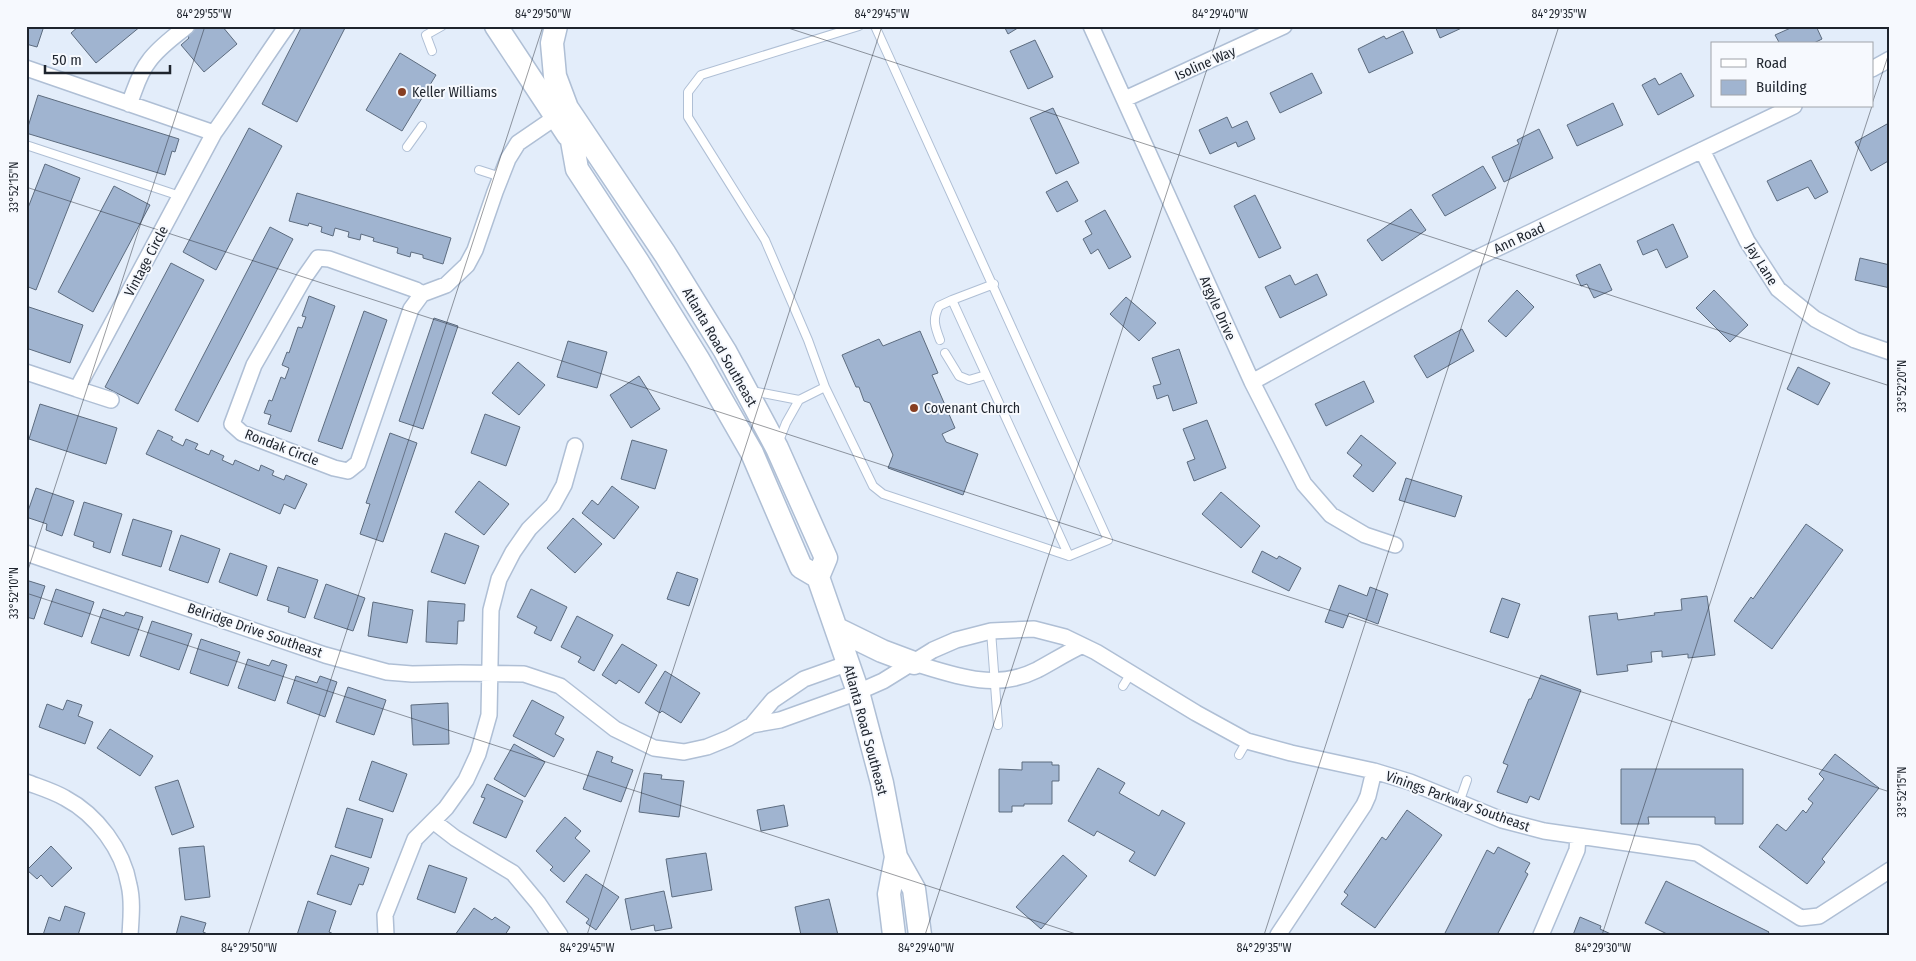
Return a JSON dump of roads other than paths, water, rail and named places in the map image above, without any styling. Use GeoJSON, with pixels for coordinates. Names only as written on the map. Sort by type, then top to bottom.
{"type":"FeatureCollection","features":[{"type":"Feature","properties":{"kind":"main road","name":"Atlanta Road Southeast"},"geometry":{"type":"LineString","coordinates":[[496,26],[572,141],[577,169],[638,262],[726,405],[752,453],[801,567],[818,577],[858,692],[882,783],[896,856],[914,889],[920,935]]}},
{"type":"Feature","properties":{"kind":"main road"},"geometry":{"type":"LineString","coordinates":[[556,26],[552,43],[555,76],[568,108],[601,158]]}},
{"type":"Feature","properties":{"kind":"main road","name":"Atlanta Road Southeast"},"geometry":{"type":"LineString","coordinates":[[572,141],[601,158],[725,351],[777,448],[826,558],[818,577]]}},
{"type":"Feature","properties":{"kind":"main road"},"geometry":{"type":"LineString","coordinates":[[837,629],[882,651],[914,663]]}},
{"type":"Feature","properties":{"kind":"main road","name":"Atlanta Road Southeast"},"geometry":{"type":"LineString","coordinates":[[894,935],[889,894],[896,856]]}},
{"type":"Feature","properties":{"kind":"street"},"geometry":{"type":"LineString","coordinates":[[129,104],[139,77],[149,61],[168,41],[187,26]]}},
{"type":"Feature","properties":{"kind":"street","name":"Vintage Circle"},"geometry":{"type":"LineString","coordinates":[[77,389],[214,133],[236,102],[253,73],[287,26]]}},
{"type":"Feature","properties":{"kind":"street","name":"Argyle Drive"},"geometry":{"type":"LineString","coordinates":[[1091,26],[1252,382],[1304,484],[1331,515],[1364,535],[1395,545]]}},
{"type":"Feature","properties":{"kind":"street","name":"Isoline Way"},"geometry":{"type":"LineString","coordinates":[[1124,99],[1284,26]]}},
{"type":"Feature","properties":{"kind":"street"},"geometry":{"type":"LineString","coordinates":[[1874,68],[1890,60]]}},
{"type":"Feature","properties":{"kind":"street"},"geometry":{"type":"LineString","coordinates":[[26,68],[214,133]]}},
{"type":"Feature","properties":{"kind":"street","name":"Ann Road"},"geometry":{"type":"LineString","coordinates":[[1252,382],[1481,256],[1790,108]]}},
{"type":"Feature","properties":{"kind":"street"},"geometry":{"type":"LineString","coordinates":[[422,294],[446,285],[467,266],[475,250],[508,159],[518,143],[556,117]]}},
{"type":"Feature","properties":{"kind":"street","name":"Jay Lane"},"geometry":{"type":"LineString","coordinates":[[1702,150],[1747,241],[1778,289],[1815,319],[1855,340],[1890,352]]}},
{"type":"Feature","properties":{"kind":"street","name":"Rondak Circle"},"geometry":{"type":"LineString","coordinates":[[318,258],[329,259],[416,290],[422,294],[411,309],[358,463],[348,471],[334,468],[242,433],[232,424],[254,365],[304,278],[318,258]]}},
{"type":"Feature","properties":{"kind":"street"},"geometry":{"type":"LineString","coordinates":[[26,372],[110,400]]}},
{"type":"Feature","properties":{"kind":"street"},"geometry":{"type":"LineString","coordinates":[[386,935],[385,915],[415,839],[446,808],[466,780],[478,754],[490,715],[491,610],[499,579],[513,552],[529,529],[553,505],[564,485],[575,446]]}},
{"type":"Feature","properties":{"kind":"street","name":"Belridge Drive Southeast"},"geometry":{"type":"LineString","coordinates":[[26,552],[325,655],[387,672],[412,674],[524,674],[560,686],[615,729],[654,748],[684,752],[707,747],[752,725],[780,720],[858,692]]}},
{"type":"Feature","properties":{"kind":"street","name":"Vinings Parkway Southeast"},"geometry":{"type":"LineString","coordinates":[[858,692],[956,640],[991,631],[1034,629],[1065,636],[1103,656],[1196,713],[1247,741],[1291,754],[1374,771],[1410,782],[1502,820],[1544,831],[1698,853],[1796,916],[1814,918],[1824,914],[1890,870]]}},
{"type":"Feature","properties":{"kind":"street"},"geometry":{"type":"LineString","coordinates":[[914,663],[975,680],[996,682],[1036,670],[1081,646]]}},
{"type":"Feature","properties":{"kind":"street","name":"Belridge Drive Southeast"},"geometry":{"type":"LineString","coordinates":[[752,725],[773,700],[804,679],[849,663]]}},
{"type":"Feature","properties":{"kind":"street"},"geometry":{"type":"LineString","coordinates":[[1278,935],[1364,804],[1368,796],[1374,771]]}},
{"type":"Feature","properties":{"kind":"street"},"geometry":{"type":"LineString","coordinates":[[26,782],[66,798],[90,816],[107,835],[120,856],[130,885],[132,914],[130,935]]}},
{"type":"Feature","properties":{"kind":"street"},"geometry":{"type":"LineString","coordinates":[[433,821],[455,838],[512,873],[538,903],[560,935]]}},
{"type":"Feature","properties":{"kind":"street"},"geometry":{"type":"LineString","coordinates":[[1541,935],[1577,850],[1578,837]]}},
{"type":"Feature","properties":{"kind":"lane"},"geometry":{"type":"LineString","coordinates":[[432,51],[426,35],[442,26]]}},
{"type":"Feature","properties":{"kind":"lane"},"geometry":{"type":"LineString","coordinates":[[859,26],[701,76],[688,92],[688,117],[765,240],[808,340],[825,387],[873,486],[883,494],[1069,556],[1108,540],[994,284],[875,26]]}},
{"type":"Feature","properties":{"kind":"lane"},"geometry":{"type":"LineString","coordinates":[[407,147],[422,126]]}},
{"type":"Feature","properties":{"kind":"lane"},"geometry":{"type":"LineString","coordinates":[[26,145],[180,196]]}},
{"type":"Feature","properties":{"kind":"lane"},"geometry":{"type":"LineString","coordinates":[[479,170],[501,177]]}},
{"type":"Feature","properties":{"kind":"lane"},"geometry":{"type":"LineString","coordinates":[[940,340],[934,324],[935,314],[939,306],[994,284]]}},
{"type":"Feature","properties":{"kind":"lane"},"geometry":{"type":"LineString","coordinates":[[952,300],[1069,556]]}},
{"type":"Feature","properties":{"kind":"lane"},"geometry":{"type":"LineString","coordinates":[[946,352],[959,376],[969,380],[986,375]]}},
{"type":"Feature","properties":{"kind":"lane"},"geometry":{"type":"LineString","coordinates":[[777,448],[786,423],[799,400],[825,387]]}},
{"type":"Feature","properties":{"kind":"lane"},"geometry":{"type":"LineString","coordinates":[[747,390],[799,400]]}},
{"type":"Feature","properties":{"kind":"lane"},"geometry":{"type":"LineString","coordinates":[[991,631],[998,725]]}},
{"type":"Feature","properties":{"kind":"lane"},"geometry":{"type":"LineString","coordinates":[[1123,686],[1131,673]]}},
{"type":"Feature","properties":{"kind":"lane"},"geometry":{"type":"LineString","coordinates":[[1238,755],[1247,741]]}},
{"type":"Feature","properties":{"kind":"lane"},"geometry":{"type":"LineString","coordinates":[[1459,803],[1467,780]]}},
{"type":"Feature","properties":{"kind":"place","name":"Keller Williams"},"geometry":{"type":"Point","coordinates":[402,92]}},
{"type":"Feature","properties":{"kind":"place","name":"Covenant Church"},"geometry":{"type":"Point","coordinates":[914,408]}}]}
